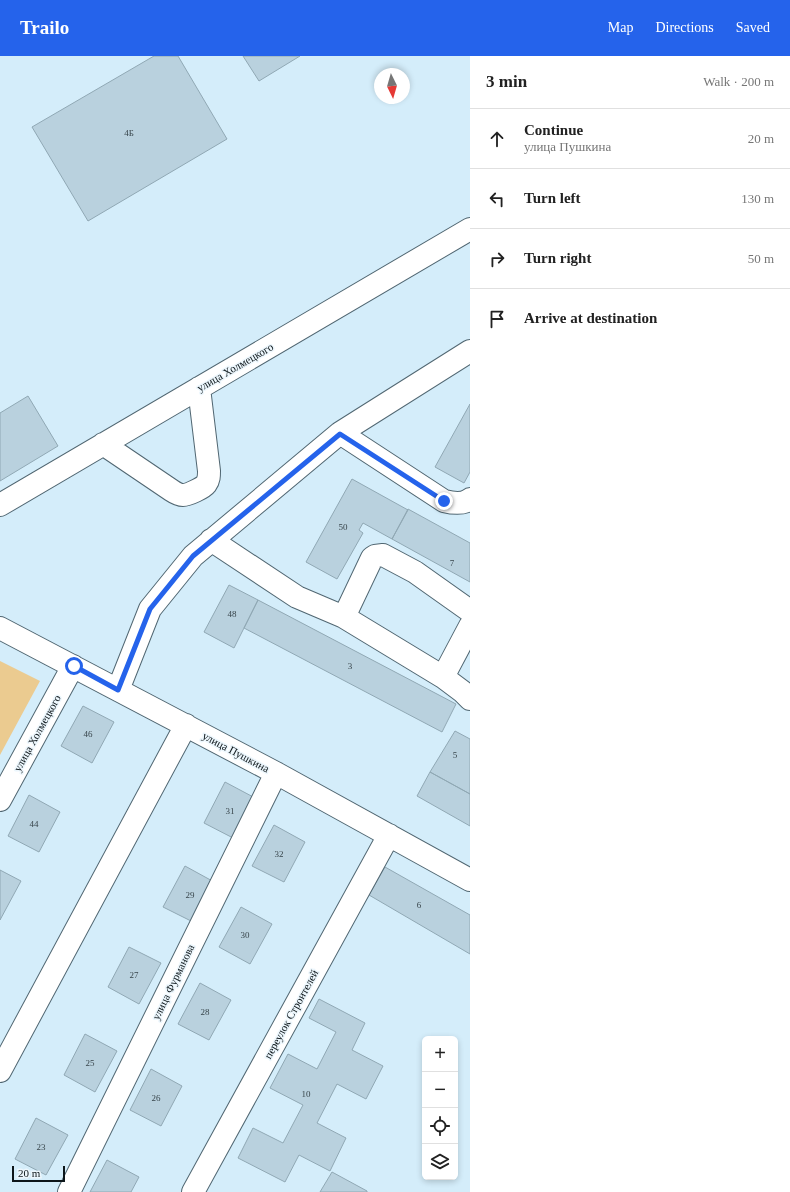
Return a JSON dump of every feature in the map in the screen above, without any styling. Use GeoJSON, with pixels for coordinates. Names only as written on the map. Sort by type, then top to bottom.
{"type":"FeatureCollection","features":[{"type":"Feature","properties":{"kind":"street","name":"улица Холмецкого"},"geometry":{"type":"LineString","coordinates":[[0,505],[470,229]]}},
{"type":"Feature","properties":{"kind":"street"},"geometry":{"type":"LineString","coordinates":[[118,690],[150,609],[193,556],[340,434],[470,351]]}},
{"type":"Feature","properties":{"kind":"street"},"geometry":{"type":"LineString","coordinates":[[103,444],[170,490],[179,494],[189,494],[204,486],[209,479],[209,471],[199,388]]}},
{"type":"Feature","properties":{"kind":"street"},"geometry":{"type":"LineString","coordinates":[[340,434],[444,501],[454,503],[467,502],[470,500]]}},
{"type":"Feature","properties":{"kind":"street"},"geometry":{"type":"LineString","coordinates":[[211,540],[297,597],[344,617],[443,677],[470,699]]}},
{"type":"Feature","properties":{"kind":"street"},"geometry":{"type":"LineString","coordinates":[[344,617],[372,558],[378,555],[383,555],[415,572],[470,611]]}},
{"type":"Feature","properties":{"kind":"street"},"geometry":{"type":"LineString","coordinates":[[443,677],[470,626]]}},
{"type":"Feature","properties":{"kind":"street","name":"улица Пушкина"},"geometry":{"type":"LineString","coordinates":[[0,628],[276,773],[470,880]]}},
{"type":"Feature","properties":{"kind":"street","name":"улица Холмецкого"},"geometry":{"type":"LineString","coordinates":[[0,800],[74,666]]}},
{"type":"Feature","properties":{"kind":"street"},"geometry":{"type":"LineString","coordinates":[[0,1071],[186,725]]}},
{"type":"Feature","properties":{"kind":"street","name":"улица Фурманова"},"geometry":{"type":"LineString","coordinates":[[69,1192],[276,773]]}},
{"type":"Feature","properties":{"kind":"street","name":"переулок Строителей"},"geometry":{"type":"LineString","coordinates":[[193,1192],[389,835]]}},
{"type":"Feature","properties":{"kind":"shaded area"},"geometry":{"type":"Polygon","coordinates":[[[0,661],[40,681],[0,755],[0,661]]]}},
{"type":"Feature","properties":{"kind":"building"},"geometry":{"type":"Polygon","coordinates":[[[154,56],[178,56],[227,139],[88,221],[32,127],[154,56]]]}},
{"type":"Feature","properties":{"kind":"building"},"geometry":{"type":"Polygon","coordinates":[[[243,56],[300,56],[259,81],[243,56]]]}},
{"type":"Feature","properties":{"kind":"building"},"geometry":{"type":"Polygon","coordinates":[[[28,396],[58,446],[0,481],[0,413],[28,396]]]}},
{"type":"Feature","properties":{"kind":"building"},"geometry":{"type":"Polygon","coordinates":[[[470,404],[470,472],[464,483],[435,467],[470,404]]]}},
{"type":"Feature","properties":{"kind":"building"},"geometry":{"type":"Polygon","coordinates":[[[352,479],[408,510],[392,539],[363,523],[359,530],[363,533],[337,579],[306,562],[352,479]]]}},
{"type":"Feature","properties":{"kind":"building"},"geometry":{"type":"Polygon","coordinates":[[[408,509],[470,543],[470,582],[392,539],[408,509]]]}},
{"type":"Feature","properties":{"kind":"building"},"geometry":{"type":"Polygon","coordinates":[[[229,585],[258,600],[234,648],[204,632],[229,585]]]}},
{"type":"Feature","properties":{"kind":"building"},"geometry":{"type":"Polygon","coordinates":[[[258,600],[456,704],[442,732],[244,628],[258,600]]]}},
{"type":"Feature","properties":{"kind":"building"},"geometry":{"type":"Polygon","coordinates":[[[83,706],[114,722],[92,763],[61,746],[83,706]]]}},
{"type":"Feature","properties":{"kind":"building"},"geometry":{"type":"Polygon","coordinates":[[[455,731],[470,739],[470,794],[430,772],[455,731]]]}},
{"type":"Feature","properties":{"kind":"building"},"geometry":{"type":"Polygon","coordinates":[[[430,772],[470,794],[470,826],[417,796],[430,772]]]}},
{"type":"Feature","properties":{"kind":"building"},"geometry":{"type":"Polygon","coordinates":[[[225,782],[257,799],[235,839],[204,823],[225,782]]]}},
{"type":"Feature","properties":{"kind":"building"},"geometry":{"type":"Polygon","coordinates":[[[29,795],[60,812],[39,852],[8,836],[29,795]]]}},
{"type":"Feature","properties":{"kind":"building"},"geometry":{"type":"Polygon","coordinates":[[[274,825],[305,842],[284,882],[252,866],[274,825]]]}},
{"type":"Feature","properties":{"kind":"building"},"geometry":{"type":"Polygon","coordinates":[[[185,866],[216,883],[195,923],[163,907],[185,866]]]}},
{"type":"Feature","properties":{"kind":"building"},"geometry":{"type":"Polygon","coordinates":[[[385,867],[470,915],[470,954],[369,895],[385,867]]]}},
{"type":"Feature","properties":{"kind":"building"},"geometry":{"type":"Polygon","coordinates":[[[0,870],[21,881],[0,920],[0,870]]]}},
{"type":"Feature","properties":{"kind":"building"},"geometry":{"type":"Polygon","coordinates":[[[241,907],[272,924],[250,964],[219,947],[241,907]]]}},
{"type":"Feature","properties":{"kind":"building"},"geometry":{"type":"Polygon","coordinates":[[[129,947],[161,963],[139,1004],[108,987],[129,947]]]}},
{"type":"Feature","properties":{"kind":"building"},"geometry":{"type":"Polygon","coordinates":[[[200,983],[231,1000],[209,1040],[178,1024],[200,983]]]}},
{"type":"Feature","properties":{"kind":"building"},"geometry":{"type":"Polygon","coordinates":[[[319,999],[365,1023],[352,1050],[383,1066],[366,1099],[337,1084],[317,1123],[346,1138],[330,1171],[299,1155],[285,1182],[238,1158],[253,1128],[283,1143],[303,1105],[270,1088],[288,1054],[317,1069],[336,1032],[309,1018],[319,999]]]}},
{"type":"Feature","properties":{"kind":"building"},"geometry":{"type":"Polygon","coordinates":[[[85,1034],[117,1051],[95,1092],[64,1075],[85,1034]]]}},
{"type":"Feature","properties":{"kind":"building"},"geometry":{"type":"Polygon","coordinates":[[[151,1069],[182,1086],[161,1126],[130,1110],[151,1069]]]}},
{"type":"Feature","properties":{"kind":"building"},"geometry":{"type":"Polygon","coordinates":[[[36,1118],[68,1135],[46,1175],[15,1159],[36,1118]]]}},
{"type":"Feature","properties":{"kind":"building"},"geometry":{"type":"Polygon","coordinates":[[[107,1160],[139,1177],[131,1192],[90,1192],[107,1160]]]}},
{"type":"Feature","properties":{"kind":"building"},"geometry":{"type":"Polygon","coordinates":[[[332,1172],[367,1191],[367,1192],[320,1192],[332,1172]]]}},
{"type":"Feature","properties":{"kind":"route"},"geometry":{"type":"LineString","coordinates":[[74,666],[118,690],[150,609],[193,556],[340,434],[444,501]]}}]}
